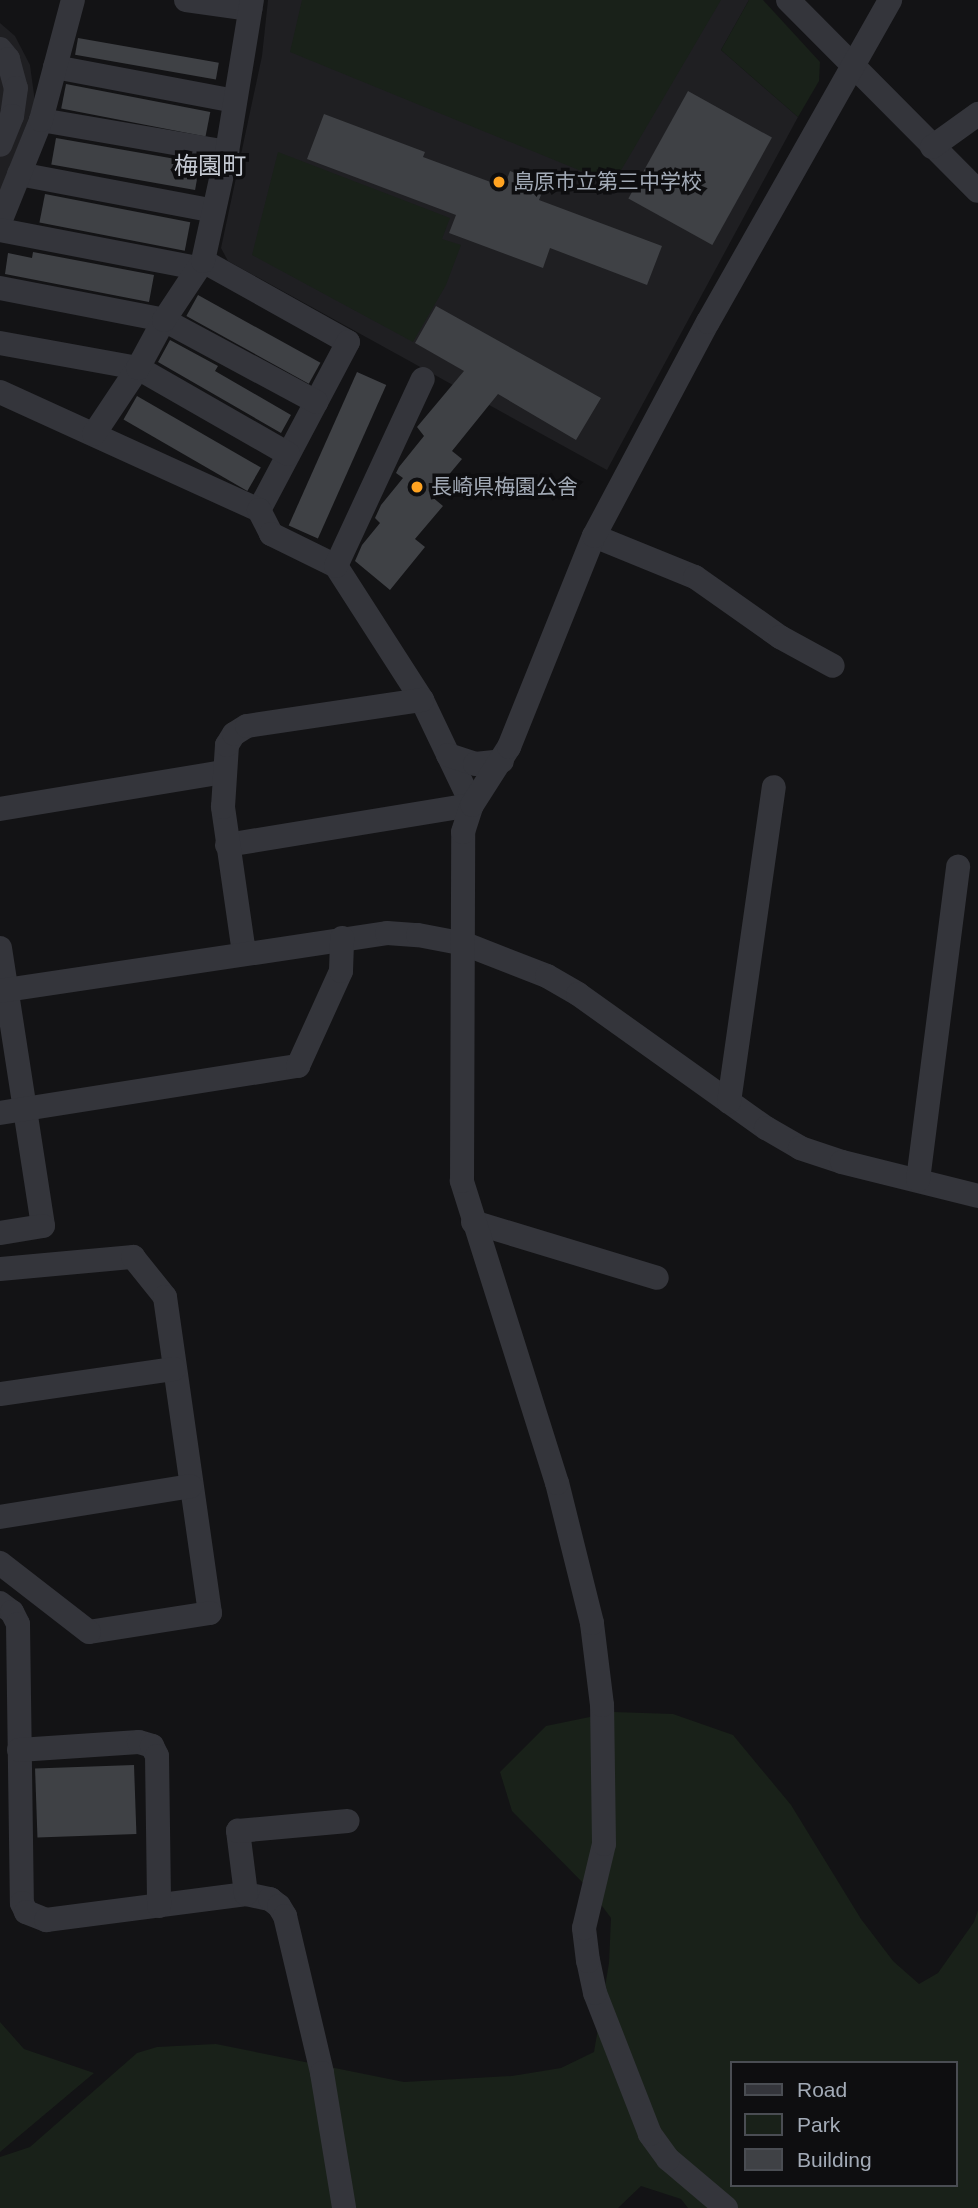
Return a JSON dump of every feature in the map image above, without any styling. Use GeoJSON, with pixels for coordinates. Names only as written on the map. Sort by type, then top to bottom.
{"type":"FeatureCollection","features":[{"type":"Feature","properties":{"kind":"street"},"geometry":{"type":"LineString","coordinates":[[0,222],[41,120],[73,0]]}},
{"type":"Feature","properties":{"kind":"street"},"geometry":{"type":"LineString","coordinates":[[94,435],[201,264],[227,152],[251,5],[186,0]]}},
{"type":"Feature","properties":{"kind":"street"},"geometry":{"type":"LineString","coordinates":[[788,0],[978,191]]}},
{"type":"Feature","properties":{"kind":"street"},"geometry":{"type":"LineString","coordinates":[[726,2208],[668,2159],[650,2134],[595,1993],[584,1928],[604,1843],[605,1815],[602,1705],[592,1623],[557,1483],[472,1222],[462,1181],[465,944],[463,832],[472,805],[502,761],[594,536],[851,64],[890,0]]}},
{"type":"Feature","properties":{"kind":"street"},"geometry":{"type":"LineString","coordinates":[[0,48],[8,59],[16,88],[15,104],[0,145]]}},
{"type":"Feature","properties":{"kind":"street"},"geometry":{"type":"LineString","coordinates":[[55,67],[235,101]]}},
{"type":"Feature","properties":{"kind":"street"},"geometry":{"type":"LineString","coordinates":[[932,147],[978,114]]}},
{"type":"Feature","properties":{"kind":"street"},"geometry":{"type":"LineString","coordinates":[[41,120],[227,152]]}},
{"type":"Feature","properties":{"kind":"street"},"geometry":{"type":"LineString","coordinates":[[19,174],[214,211]]}},
{"type":"Feature","properties":{"kind":"street"},"geometry":{"type":"LineString","coordinates":[[0,230],[201,264],[348,342],[259,510]]}},
{"type":"Feature","properties":{"kind":"street"},"geometry":{"type":"LineString","coordinates":[[0,288],[164,320],[316,402]]}},
{"type":"Feature","properties":{"kind":"street"},"geometry":{"type":"LineString","coordinates":[[0,343],[138,368],[288,454]]}},
{"type":"Feature","properties":{"kind":"street"},"geometry":{"type":"LineString","coordinates":[[336,566],[423,379]]}},
{"type":"Feature","properties":{"kind":"street"},"geometry":{"type":"LineString","coordinates":[[0,393],[259,510],[271,534],[336,566],[422,700],[472,805]]}},
{"type":"Feature","properties":{"kind":"street"},"geometry":{"type":"LineString","coordinates":[[594,536],[695,578],[779,637],[832,666]]}},
{"type":"Feature","properties":{"kind":"street"},"geometry":{"type":"LineString","coordinates":[[244,953],[227,845],[224,772],[228,745],[234,734],[247,726],[422,700]]}},
{"type":"Feature","properties":{"kind":"street"},"geometry":{"type":"LineString","coordinates":[[448,755],[475,764],[502,761]]}},
{"type":"Feature","properties":{"kind":"street"},"geometry":{"type":"LineString","coordinates":[[0,809],[224,772]]}},
{"type":"Feature","properties":{"kind":"street"},"geometry":{"type":"LineString","coordinates":[[729,1102],[774,787]]}},
{"type":"Feature","properties":{"kind":"street"},"geometry":{"type":"LineString","coordinates":[[227,845],[472,805]]}},
{"type":"Feature","properties":{"kind":"street"},"geometry":{"type":"LineString","coordinates":[[918,1180],[958,867]]}},
{"type":"Feature","properties":{"kind":"street"},"geometry":{"type":"LineString","coordinates":[[3,990],[387,933],[418,935],[465,944],[547,976],[578,994],[729,1102],[800,1148],[842,1163],[978,1196]]}},
{"type":"Feature","properties":{"kind":"street"},"geometry":{"type":"LineString","coordinates":[[0,1113],[298,1066],[341,971],[342,938]]}},
{"type":"Feature","properties":{"kind":"street"},"geometry":{"type":"LineString","coordinates":[[0,948],[3,990],[43,1226],[0,1233]]}},
{"type":"Feature","properties":{"kind":"street"},"geometry":{"type":"LineString","coordinates":[[472,1222],[657,1278]]}},
{"type":"Feature","properties":{"kind":"street"},"geometry":{"type":"LineString","coordinates":[[0,1269],[133,1257],[165,1297],[210,1613],[89,1632],[0,1563]]}},
{"type":"Feature","properties":{"kind":"street"},"geometry":{"type":"LineString","coordinates":[[0,1394],[174,1369]]}},
{"type":"Feature","properties":{"kind":"street"},"geometry":{"type":"LineString","coordinates":[[0,1517],[191,1486]]}},
{"type":"Feature","properties":{"kind":"street"},"geometry":{"type":"LineString","coordinates":[[0,1603],[12,1612],[18,1624],[22,1903],[26,1912],[46,1920],[246,1894],[270,1899],[285,1916],[322,2073],[344,2208]]}},
{"type":"Feature","properties":{"kind":"street"},"geometry":{"type":"LineString","coordinates":[[19,1750],[139,1742],[152,1746],[157,1756],[159,1906]]}},
{"type":"Feature","properties":{"kind":"street"},"geometry":{"type":"LineString","coordinates":[[246,1894],[239,1831],[348,1821]]}},
{"type":"Feature","properties":{"kind":"shaded area","name":"島原市立第三中学校"},"geometry":{"type":"Polygon","coordinates":[[[268,0],[749,0],[721,50],[798,117],[607,470],[228,261],[221,248],[262,56],[268,0]]]}},
{"type":"Feature","properties":{"kind":"shaded area"},"geometry":{"type":"Polygon","coordinates":[[[0,23],[15,36],[30,65],[35,102],[0,193],[0,23]]]}},
{"type":"Feature","properties":{"kind":"green space"},"geometry":{"type":"Polygon","coordinates":[[[302,0],[721,0],[613,184],[290,52],[302,0]]]}},
{"type":"Feature","properties":{"kind":"green space"},"geometry":{"type":"Polygon","coordinates":[[[749,0],[763,0],[820,62],[819,81],[798,117],[721,50],[749,0]]]}},
{"type":"Feature","properties":{"kind":"green space"},"geometry":{"type":"Polygon","coordinates":[[[278,152],[450,218],[442,239],[461,245],[446,285],[413,342],[252,255],[278,152]]]}},
{"type":"Feature","properties":{"kind":"green space"},"geometry":{"type":"Polygon","coordinates":[[[614,1712],[673,1714],[733,1735],[791,1805],[861,1919],[893,1961],[919,1984],[938,1973],[974,1922],[978,1910],[978,2208],[688,2208],[681,2199],[641,2186],[618,2208],[0,2208],[0,2157],[30,2147],[137,2053],[157,2047],[216,2044],[404,2082],[512,2076],[561,2068],[594,2052],[609,1963],[611,1918],[590,1890],[512,1811],[500,1772],[546,1726],[614,1712]]]}},
{"type":"Feature","properties":{"kind":"green space"},"geometry":{"type":"Polygon","coordinates":[[[0,2022],[24,2049],[94,2073],[0,2152],[0,2022]]]}},
{"type":"Feature","properties":{"kind":"building"},"geometry":{"type":"Polygon","coordinates":[[[78,38],[219,63],[216,80],[75,55],[78,38]]]}},
{"type":"Feature","properties":{"kind":"building"},"geometry":{"type":"Polygon","coordinates":[[[66,84],[210,112],[206,137],[61,109],[66,84]]]}},
{"type":"Feature","properties":{"kind":"building"},"geometry":{"type":"Polygon","coordinates":[[[688,91],[772,138],[712,245],[628,199],[688,91]]]}},
{"type":"Feature","properties":{"kind":"building"},"geometry":{"type":"Polygon","coordinates":[[[324,114],[425,152],[423,157],[504,187],[510,171],[545,185],[539,200],[662,246],[647,285],[550,248],[543,268],[449,233],[456,215],[307,159],[324,114]]]}},
{"type":"Feature","properties":{"kind":"building"},"geometry":{"type":"Polygon","coordinates":[[[56,138],[200,163],[195,190],[51,165],[56,138]]]}},
{"type":"Feature","properties":{"kind":"building"},"geometry":{"type":"Polygon","coordinates":[[[45,194],[190,222],[185,251],[39,222],[45,194]]]}},
{"type":"Feature","properties":{"kind":"building"},"geometry":{"type":"Polygon","coordinates":[[[33,252],[154,275],[149,302],[5,274],[8,253],[32,258],[33,252]]]}},
{"type":"Feature","properties":{"kind":"building"},"geometry":{"type":"Polygon","coordinates":[[[198,295],[320,363],[309,384],[186,316],[198,295]]]}},
{"type":"Feature","properties":{"kind":"building"},"geometry":{"type":"Polygon","coordinates":[[[436,306],[601,398],[576,440],[498,394],[452,451],[462,459],[431,496],[443,506],[415,539],[425,547],[390,590],[355,561],[362,545],[380,523],[375,518],[381,505],[403,478],[396,473],[399,467],[424,436],[417,427],[464,371],[415,343],[436,306]]]}},
{"type":"Feature","properties":{"kind":"building"},"geometry":{"type":"Polygon","coordinates":[[[170,340],[218,366],[215,371],[291,415],[281,433],[158,362],[170,340]]]}},
{"type":"Feature","properties":{"kind":"building"},"geometry":{"type":"Polygon","coordinates":[[[357,372],[386,385],[318,538],[289,525],[357,372]]]}},
{"type":"Feature","properties":{"kind":"building"},"geometry":{"type":"Polygon","coordinates":[[[137,396],[261,468],[247,491],[124,419],[137,396]]]}},
{"type":"Feature","properties":{"kind":"building"},"geometry":{"type":"Polygon","coordinates":[[[134,1765],[136,1834],[37,1837],[35,1768],[134,1765]]]}},
{"type":"Feature","properties":{"kind":"place","name":"島原市立第三中学校"},"geometry":{"type":"Point","coordinates":[499,182]}},
{"type":"Feature","properties":{"kind":"place","name":"長崎県梅園公舎"},"geometry":{"type":"Point","coordinates":[417,487]}},
{"type":"Feature","properties":{"kind":"district","name":"梅園町"},"geometry":{"type":"Point","coordinates":[210,166]}}]}
